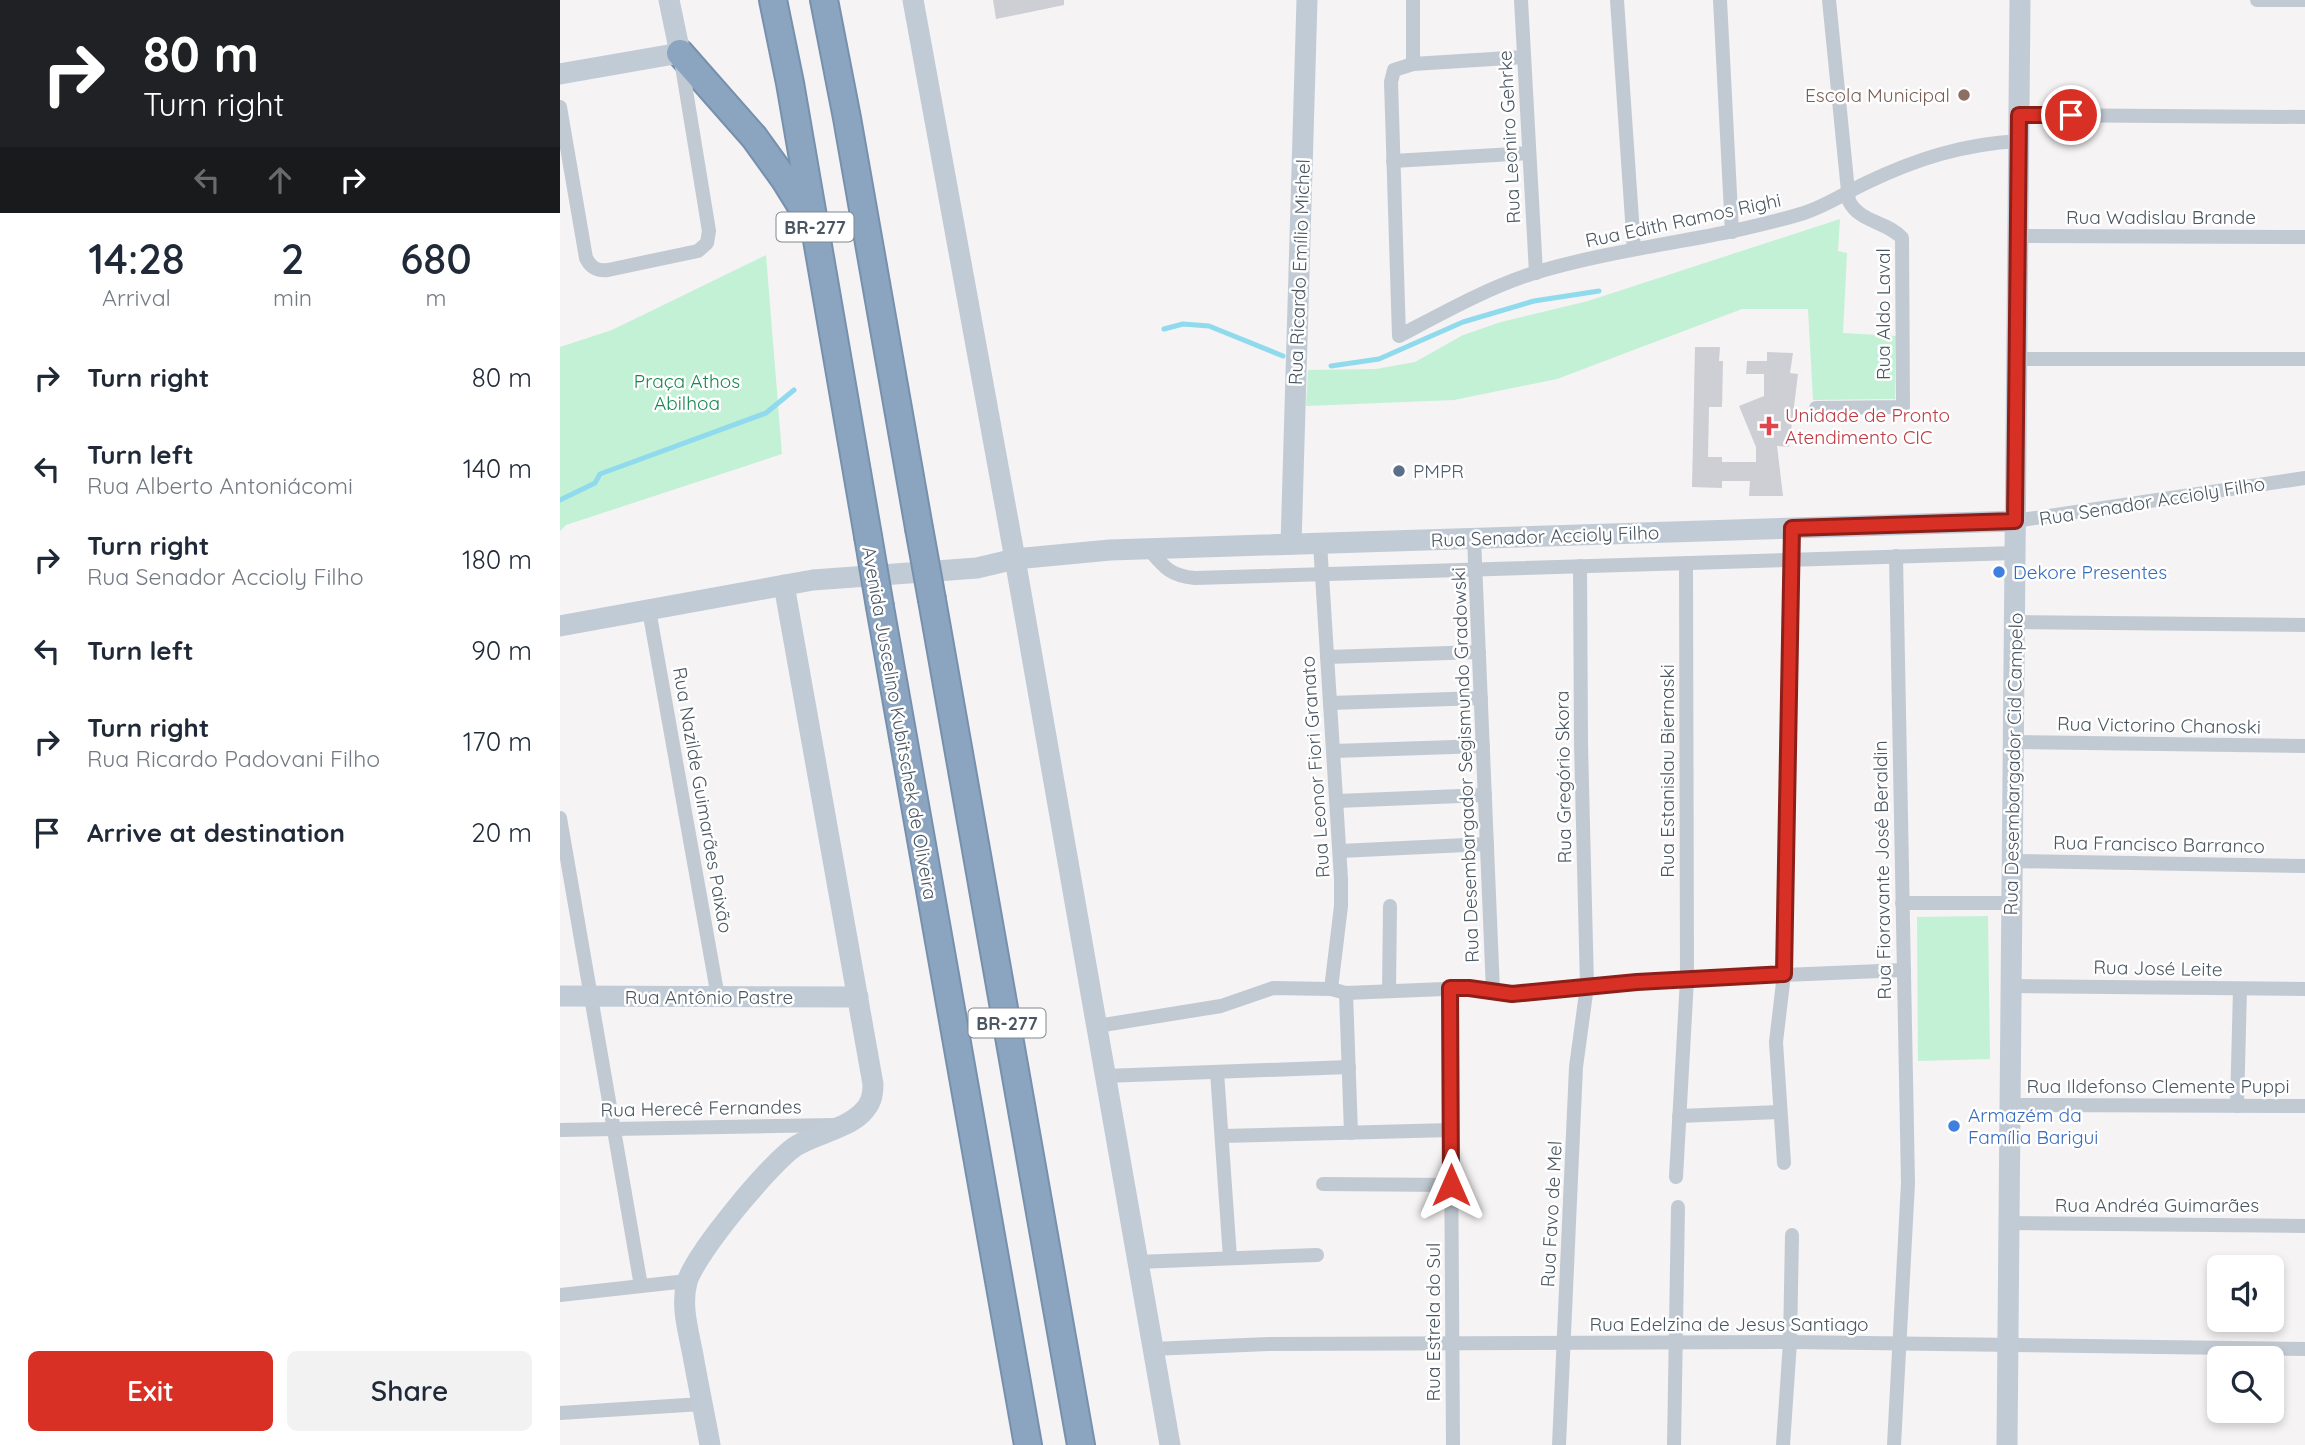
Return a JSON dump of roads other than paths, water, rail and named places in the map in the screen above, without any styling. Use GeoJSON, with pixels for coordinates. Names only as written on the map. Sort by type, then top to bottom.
{"type":"FeatureCollection","features":[{"type":"Feature","properties":{"kind":"highway","name":"Avenida Juscelino Kubitschek de Oliveira"},"geometry":{"type":"LineString","coordinates":[[773,0],[790,83],[1028,1445]]}},
{"type":"Feature","properties":{"kind":"highway","name":"BR-277"},"geometry":{"type":"LineString","coordinates":[[824,0],[933,600],[1081,1445]]}},
{"type":"Feature","properties":{"kind":"highway"},"geometry":{"type":"LineString","coordinates":[[680,53],[770,158],[816,231]]}},
{"type":"Feature","properties":{"kind":"street"},"geometry":{"type":"LineString","coordinates":[[560,107],[586,258],[595,269],[608,270],[698,251],[707,243],[709,231],[669,0]]}},
{"type":"Feature","properties":{"kind":"street"},"geometry":{"type":"LineString","coordinates":[[914,0],[1016,559],[1170,1445]]}},
{"type":"Feature","properties":{"kind":"street","name":"Rua Ricardo Emílio Michel"},"geometry":{"type":"LineString","coordinates":[[1291,544],[1307,0]]}},
{"type":"Feature","properties":{"kind":"street"},"geometry":{"type":"LineString","coordinates":[[1413,0],[1413,64]]}},
{"type":"Feature","properties":{"kind":"street","name":"Rua Leoniro Gehrke"},"geometry":{"type":"LineString","coordinates":[[1521,0],[1536,273]]}},
{"type":"Feature","properties":{"kind":"street"},"geometry":{"type":"LineString","coordinates":[[1617,0],[1634,248]]}},
{"type":"Feature","properties":{"kind":"street"},"geometry":{"type":"LineString","coordinates":[[1720,0],[1732,232]]}},
{"type":"Feature","properties":{"kind":"street"},"geometry":{"type":"LineString","coordinates":[[1829,0],[1847,192]]}},
{"type":"Feature","properties":{"kind":"street","name":"Rua Desembargador Cid Campelo"},"geometry":{"type":"LineString","coordinates":[[2007,1445],[2020,0]]}},
{"type":"Feature","properties":{"kind":"street"},"geometry":{"type":"LineString","coordinates":[[2257,0],[2305,0]]}},
{"type":"Feature","properties":{"kind":"street"},"geometry":{"type":"LineString","coordinates":[[560,74],[680,53]]}},
{"type":"Feature","properties":{"kind":"street"},"geometry":{"type":"LineString","coordinates":[[1524,57],[1413,64],[1394,70],[1391,76],[1393,161],[1529,153]]}},
{"type":"Feature","properties":{"kind":"street"},"geometry":{"type":"LineString","coordinates":[[2019,115],[2305,117]]}},
{"type":"Feature","properties":{"kind":"street","name":"Rua Edith Ramos Righi"},"geometry":{"type":"LineString","coordinates":[[1393,161],[1399,336],[1487,291],[1536,273],[1634,248],[1732,232],[1804,213],[1847,192],[1942,153],[1987,143],[2019,141]]}},
{"type":"Feature","properties":{"kind":"street","name":"Rua Aldo Laval"},"geometry":{"type":"LineString","coordinates":[[1816,408],[1903,407],[1902,238],[1891,229],[1861,216],[1854,209],[1847,192]]}},
{"type":"Feature","properties":{"kind":"street","name":"Rua Wadislau Brande"},"geometry":{"type":"LineString","coordinates":[[2018,236],[2305,237]]}},
{"type":"Feature","properties":{"kind":"street"},"geometry":{"type":"LineString","coordinates":[[2017,359],[2305,359]]}},
{"type":"Feature","properties":{"kind":"street","name":"Rua Senador Accioly Filho"},"geometry":{"type":"LineString","coordinates":[[560,626],[830,578],[977,568],[1016,559],[1148,548],[2015,521],[2305,478]]}},
{"type":"Feature","properties":{"kind":"street"},"geometry":{"type":"LineString","coordinates":[[1784,1163],[1776,1042],[1784,974],[1792,528]]}},
{"type":"Feature","properties":{"kind":"street","name":"Rua Desembargador Segismundo Gradowski"},"geometry":{"type":"LineString","coordinates":[[1474,538],[1493,991]]}},
{"type":"Feature","properties":{"kind":"street","name":"Rua Leonor Fiori Granato"},"geometry":{"type":"LineString","coordinates":[[1320,542],[1340,851],[1341,906],[1331,989]]}},
{"type":"Feature","properties":{"kind":"street"},"geometry":{"type":"LineString","coordinates":[[1148,548],[1163,566],[1182,577],[2015,553]]}},
{"type":"Feature","properties":{"kind":"street","name":"Rua Fioravante José Beraldin"},"geometry":{"type":"LineString","coordinates":[[1894,1445],[1908,1183],[1896,556]]}},
{"type":"Feature","properties":{"kind":"street","name":"Rua Estanislau Biernaski"},"geometry":{"type":"LineString","coordinates":[[1675,1178],[1687,979],[1686,563]]}},
{"type":"Feature","properties":{"kind":"street","name":"Rua Gregório Skora"},"geometry":{"type":"LineString","coordinates":[[1580,566],[1587,986]]}},
{"type":"Feature","properties":{"kind":"street"},"geometry":{"type":"LineString","coordinates":[[710,1445],[687,1320],[687,1281],[710,1244],[758,1182],[787,1153],[810,1138],[842,1125],[863,1112],[873,1095],[784,585]]}},
{"type":"Feature","properties":{"kind":"street","name":"Rua Nazilde Guimarães Paixão"},"geometry":{"type":"LineString","coordinates":[[649,610],[718,997]]}},
{"type":"Feature","properties":{"kind":"street"},"geometry":{"type":"LineString","coordinates":[[2014,622],[2305,625]]}},
{"type":"Feature","properties":{"kind":"street"},"geometry":{"type":"LineString","coordinates":[[1327,657],[1479,652]]}},
{"type":"Feature","properties":{"kind":"street"},"geometry":{"type":"LineString","coordinates":[[1330,704],[1481,698]]}},
{"type":"Feature","properties":{"kind":"street","name":"Rua Victorino Chanoski"},"geometry":{"type":"LineString","coordinates":[[2013,742],[2305,746]]}},
{"type":"Feature","properties":{"kind":"street"},"geometry":{"type":"LineString","coordinates":[[1334,751],[1483,746]]}},
{"type":"Feature","properties":{"kind":"street"},"geometry":{"type":"LineString","coordinates":[[1337,802],[1485,796]]}},
{"type":"Feature","properties":{"kind":"street"},"geometry":{"type":"LineString","coordinates":[[560,818],[641,1286]]}},
{"type":"Feature","properties":{"kind":"street"},"geometry":{"type":"LineString","coordinates":[[1340,851],[1487,844]]}},
{"type":"Feature","properties":{"kind":"street","name":"Rua Francisco Barranco"},"geometry":{"type":"LineString","coordinates":[[2012,861],[2305,866]]}},
{"type":"Feature","properties":{"kind":"street"},"geometry":{"type":"LineString","coordinates":[[1902,903],[2012,903]]}},
{"type":"Feature","properties":{"kind":"street"},"geometry":{"type":"LineString","coordinates":[[1389,991],[1390,906]]}},
{"type":"Feature","properties":{"kind":"street"},"geometry":{"type":"LineString","coordinates":[[1097,1026],[1214,1008],[1273,988],[1331,989],[1346,993],[1450,988],[1512,994],[1687,979],[1904,970]]}},
{"type":"Feature","properties":{"kind":"street","name":"Rua Favo de Mel"},"geometry":{"type":"LineString","coordinates":[[1559,1445],[1577,1067],[1587,986]]}},
{"type":"Feature","properties":{"kind":"street","name":"Rua José Leite"},"geometry":{"type":"LineString","coordinates":[[2011,986],[2305,989]]}},
{"type":"Feature","properties":{"kind":"street","name":"Rua Estrela do Sul"},"geometry":{"type":"LineString","coordinates":[[1450,988],[1453,1445]]}},
{"type":"Feature","properties":{"kind":"street"},"geometry":{"type":"LineString","coordinates":[[2237,1106],[2240,989]]}},
{"type":"Feature","properties":{"kind":"street"},"geometry":{"type":"LineString","coordinates":[[1346,993],[1351,1133]]}},
{"type":"Feature","properties":{"kind":"street","name":"Rua Antônio Pastre"},"geometry":{"type":"LineString","coordinates":[[560,996],[858,997]]}},
{"type":"Feature","properties":{"kind":"street"},"geometry":{"type":"LineString","coordinates":[[1105,1076],[1349,1068]]}},
{"type":"Feature","properties":{"kind":"street"},"geometry":{"type":"LineString","coordinates":[[1217,1072],[1230,1258]]}},
{"type":"Feature","properties":{"kind":"street","name":"Rua Ildefonso Clemente Puppi"},"geometry":{"type":"LineString","coordinates":[[2010,1105],[2305,1106]]}},
{"type":"Feature","properties":{"kind":"street"},"geometry":{"type":"LineString","coordinates":[[1679,1116],[1780,1112]]}},
{"type":"Feature","properties":{"kind":"street","name":"Rua Herecê Fernandes"},"geometry":{"type":"LineString","coordinates":[[560,1130],[842,1125]]}},
{"type":"Feature","properties":{"kind":"street"},"geometry":{"type":"LineString","coordinates":[[1222,1136],[1451,1130]]}},
{"type":"Feature","properties":{"kind":"street"},"geometry":{"type":"LineString","coordinates":[[1323,1184],[1451,1185]]}},
{"type":"Feature","properties":{"kind":"street"},"geometry":{"type":"LineString","coordinates":[[1674,1445],[1678,1207]]}},
{"type":"Feature","properties":{"kind":"street","name":"Rua Andréa Guimarães"},"geometry":{"type":"LineString","coordinates":[[2009,1223],[2305,1226]]}},
{"type":"Feature","properties":{"kind":"street"},"geometry":{"type":"LineString","coordinates":[[1783,1445],[1793,1235]]}},
{"type":"Feature","properties":{"kind":"street"},"geometry":{"type":"LineString","coordinates":[[1137,1262],[1317,1255]]}},
{"type":"Feature","properties":{"kind":"street"},"geometry":{"type":"LineString","coordinates":[[560,1295],[687,1281]]}},
{"type":"Feature","properties":{"kind":"street","name":"Rua Edelzina de Jesus Santiago"},"geometry":{"type":"LineString","coordinates":[[1152,1349],[1268,1344],[1790,1342],[2305,1349]]}},
{"type":"Feature","properties":{"kind":"street"},"geometry":{"type":"LineString","coordinates":[[560,1413],[702,1404]]}},
{"type":"Feature","properties":{"kind":"waterway"},"geometry":{"type":"LineString","coordinates":[[1331,366],[1379,359],[1463,322],[1534,301],[1599,291]]}},
{"type":"Feature","properties":{"kind":"waterway"},"geometry":{"type":"LineString","coordinates":[[1164,329],[1183,324],[1209,326],[1283,356]]}},
{"type":"Feature","properties":{"kind":"waterway"},"geometry":{"type":"LineString","coordinates":[[560,500],[595,483],[600,474],[766,413],[794,390]]}},
{"type":"Feature","properties":{"kind":"place","name":"Escola Municipal"},"geometry":{"type":"Point","coordinates":[1964,95]}},
{"type":"Feature","properties":{"kind":"place","name":"Unidade de Pronto Atendimento CIC"},"geometry":{"type":"Point","coordinates":[1769,426]}},
{"type":"Feature","properties":{"kind":"place","name":"PMPR"},"geometry":{"type":"Point","coordinates":[1399,471]}},
{"type":"Feature","properties":{"kind":"place","name":"Dekore Presentes"},"geometry":{"type":"Point","coordinates":[1999,572]}},
{"type":"Feature","properties":{"kind":"place","name":"Armazém da Família Barigui"},"geometry":{"type":"Point","coordinates":[1954,1126]}},
{"type":"Feature","properties":{"kind":"park label","name":"Praça Athos Abilhoa"},"geometry":{"type":"Point","coordinates":[687,392]}}]}
